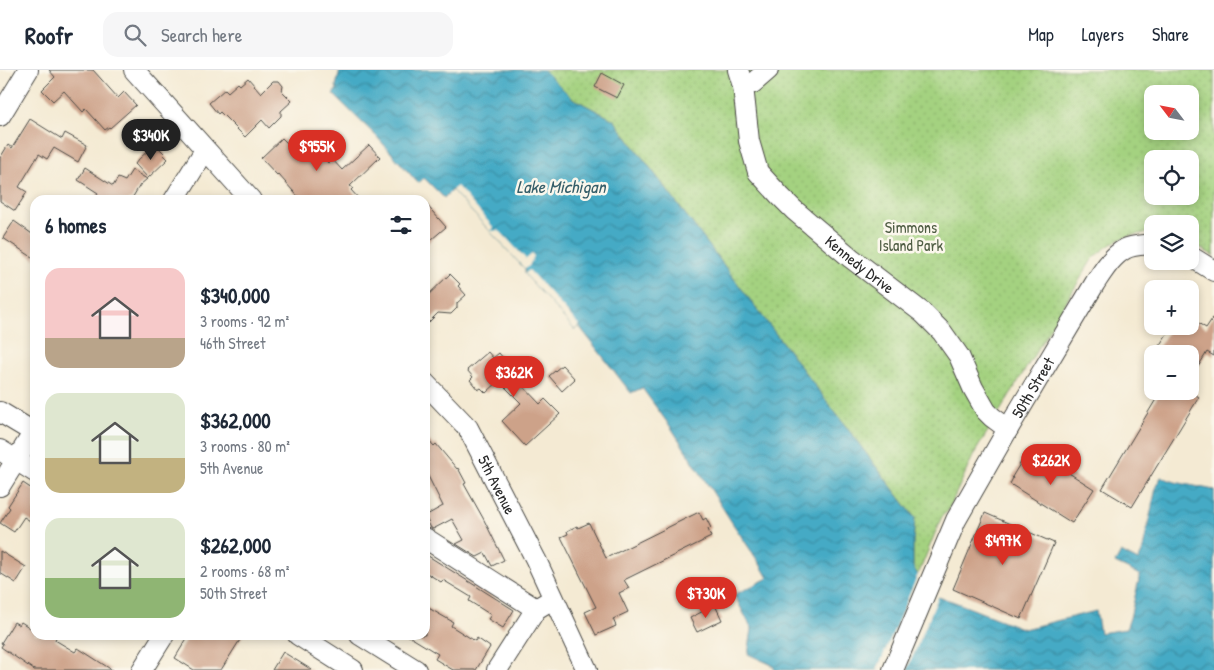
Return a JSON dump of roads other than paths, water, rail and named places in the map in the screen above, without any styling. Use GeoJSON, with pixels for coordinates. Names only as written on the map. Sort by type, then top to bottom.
{"type":"FeatureCollection","features":[{"type":"Feature","properties":{"kind":"street"},"geometry":{"type":"LineString","coordinates":[[0,116],[28,70]]}},
{"type":"Feature","properties":{"kind":"street"},"geometry":{"type":"LineString","coordinates":[[134,70],[246,195]]}},
{"type":"Feature","properties":{"kind":"street","name":"Kennedy Drive"},"geometry":{"type":"LineString","coordinates":[[768,70],[753,83],[741,78],[749,141],[758,172],[794,210],[850,258],[923,313],[942,332],[960,356],[973,388],[986,411],[1008,429]]}},
{"type":"Feature","properties":{"kind":"street"},"geometry":{"type":"LineString","coordinates":[[177,195],[204,150]]}},
{"type":"Feature","properties":{"kind":"street","name":"50th Street"},"geometry":{"type":"LineString","coordinates":[[893,670],[956,520],[1008,429],[1107,264],[1125,249],[1144,245]]}},
{"type":"Feature","properties":{"kind":"street"},"geometry":{"type":"LineString","coordinates":[[1199,262],[1214,271]]}},
{"type":"Feature","properties":{"kind":"street","name":"5th Avenue"},"geometry":{"type":"LineString","coordinates":[[430,388],[468,428],[536,560],[587,670]]}},
{"type":"Feature","properties":{"kind":"street"},"geometry":{"type":"LineString","coordinates":[[0,412],[30,429]]}},
{"type":"Feature","properties":{"kind":"street"},"geometry":{"type":"LineString","coordinates":[[0,486],[8,455],[30,436]]}},
{"type":"Feature","properties":{"kind":"street"},"geometry":{"type":"LineString","coordinates":[[8,455],[30,469]]}},
{"type":"Feature","properties":{"kind":"street"},"geometry":{"type":"LineString","coordinates":[[430,541],[536,609]]}},
{"type":"Feature","properties":{"kind":"street"},"geometry":{"type":"LineString","coordinates":[[497,670],[536,609],[554,598]]}},
{"type":"Feature","properties":{"kind":"street"},"geometry":{"type":"LineString","coordinates":[[142,670],[161,640]]}},
{"type":"Feature","properties":{"kind":"street"},"geometry":{"type":"LineString","coordinates":[[306,640],[353,670]]}},
{"type":"Feature","properties":{"kind":"street"},"geometry":{"type":"LineString","coordinates":[[367,640],[408,668]]}},
{"type":"Feature","properties":{"kind":"water","name":"Lake Michigan"},"geometry":{"type":"Polygon","coordinates":[[[340,70],[544,70],[572,98],[614,120],[915,518],[913,567],[938,597],[1024,629],[1096,611],[1100,633],[1126,629],[1140,575],[1115,563],[1121,552],[1138,561],[1142,553],[1156,488],[1161,477],[1175,482],[1214,490],[1214,670],[775,670],[772,665],[748,654],[752,629],[734,595],[768,578],[672,429],[642,388],[631,393],[579,326],[575,330],[525,274],[525,269],[452,190],[444,198],[424,178],[418,183],[377,137],[333,94],[337,89],[340,70]]]}},
{"type":"Feature","properties":{"kind":"park label","name":"Simmons Island Park"},"geometry":{"type":"Point","coordinates":[911,236]}}]}
